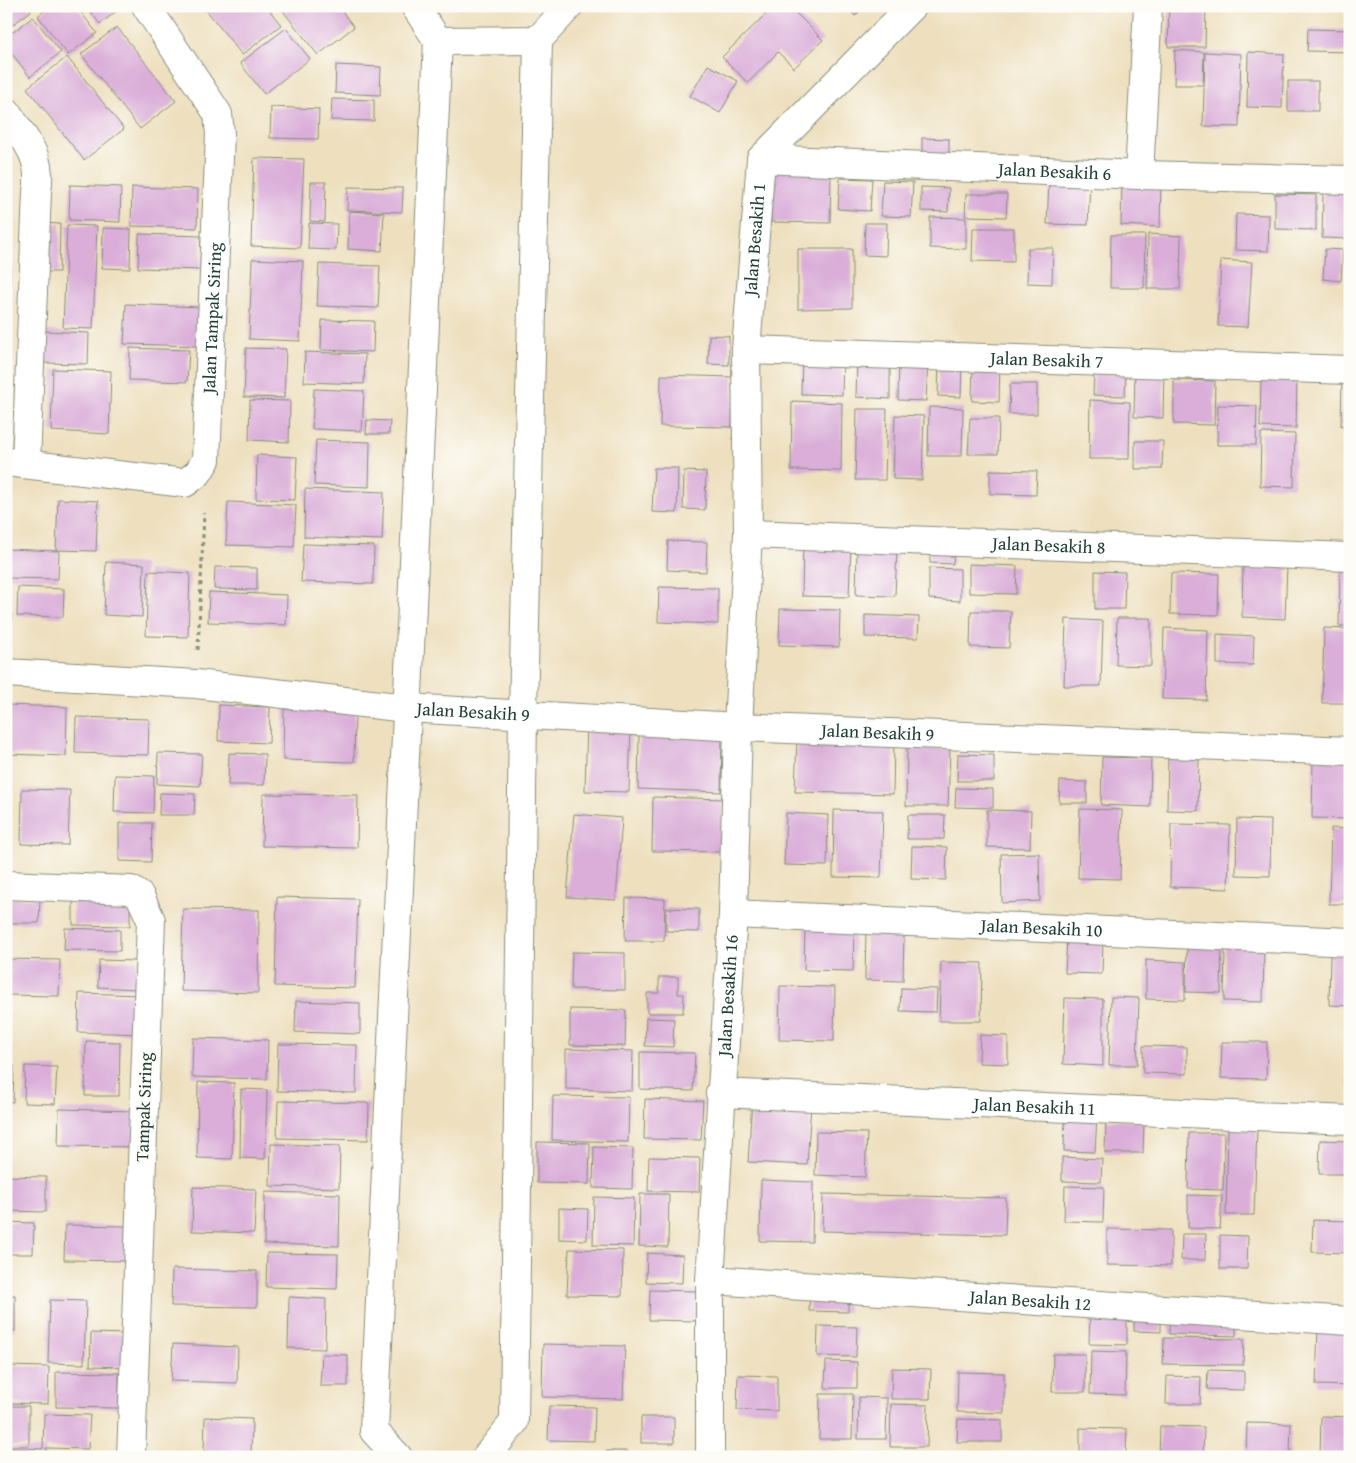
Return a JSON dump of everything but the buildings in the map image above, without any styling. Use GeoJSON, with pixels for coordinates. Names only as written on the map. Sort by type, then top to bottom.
{"type":"FeatureCollection","features":[{"type":"Feature","properties":{"kind":"street","name":"Jalan Tampak Siring"},"geometry":{"type":"LineString","coordinates":[[146,6],[218,114],[220,128],[206,460]]}},
{"type":"Feature","properties":{"kind":"street"},"geometry":{"type":"LineString","coordinates":[[398,1457],[374,1431],[438,41],[415,6]]}},
{"type":"Feature","properties":{"kind":"street"},"geometry":{"type":"LineString","coordinates":[[486,1457],[514,1422],[523,713],[538,40],[569,6]]}},
{"type":"Feature","properties":{"kind":"street","name":"Jalan Besakih 1"},"geometry":{"type":"LineString","coordinates":[[748,534],[746,350],[760,159],[912,6]]}},
{"type":"Feature","properties":{"kind":"street"},"geometry":{"type":"LineString","coordinates":[[1139,175],[1148,6]]}},
{"type":"Feature","properties":{"kind":"street"},"geometry":{"type":"LineString","coordinates":[[438,41],[538,40]]}},
{"type":"Feature","properties":{"kind":"street"},"geometry":{"type":"LineString","coordinates":[[6,111],[36,157],[40,174],[37,192],[16,463],[185,483],[198,473],[206,460]]}},
{"type":"Feature","properties":{"kind":"street","name":"Jalan Besakih 6"},"geometry":{"type":"LineString","coordinates":[[760,159],[1139,175],[1350,180]]}},
{"type":"Feature","properties":{"kind":"street","name":"Jalan Besakih 7"},"geometry":{"type":"LineString","coordinates":[[746,350],[1350,370]]}},
{"type":"Feature","properties":{"kind":"street","name":"Jalan Besakih 8"},"geometry":{"type":"LineString","coordinates":[[748,534],[1350,557]]}},
{"type":"Feature","properties":{"kind":"street","name":"Jalan Besakih 16"},"geometry":{"type":"LineString","coordinates":[[710,1457],[710,1280],[720,1093],[733,914],[738,727],[748,534]]}},
{"type":"Feature","properties":{"kind":"street"},"geometry":{"type":"LineString","coordinates":[[6,673],[196,684],[406,708]]}},
{"type":"Feature","properties":{"kind":"street","name":"Jalan Besakih 9"},"geometry":{"type":"LineString","coordinates":[[406,708],[523,713],[738,727],[1350,751]]}},
{"type":"Feature","properties":{"kind":"street","name":"Tampak Siring"},"geometry":{"type":"LineString","coordinates":[[6,885],[131,890],[140,896],[151,920],[131,1457]]}},
{"type":"Feature","properties":{"kind":"street","name":"Jalan Besakih 10"},"geometry":{"type":"LineString","coordinates":[[733,914],[1350,942]]}},
{"type":"Feature","properties":{"kind":"street","name":"Jalan Besakih 11"},"geometry":{"type":"LineString","coordinates":[[720,1093],[1350,1120]]}},
{"type":"Feature","properties":{"kind":"street","name":"Jalan Besakih 12"},"geometry":{"type":"LineString","coordinates":[[710,1280],[1350,1321]]}},
{"type":"Feature","properties":{"kind":"path"},"geometry":{"type":"LineString","coordinates":[[196,684],[206,460]]}}]}
